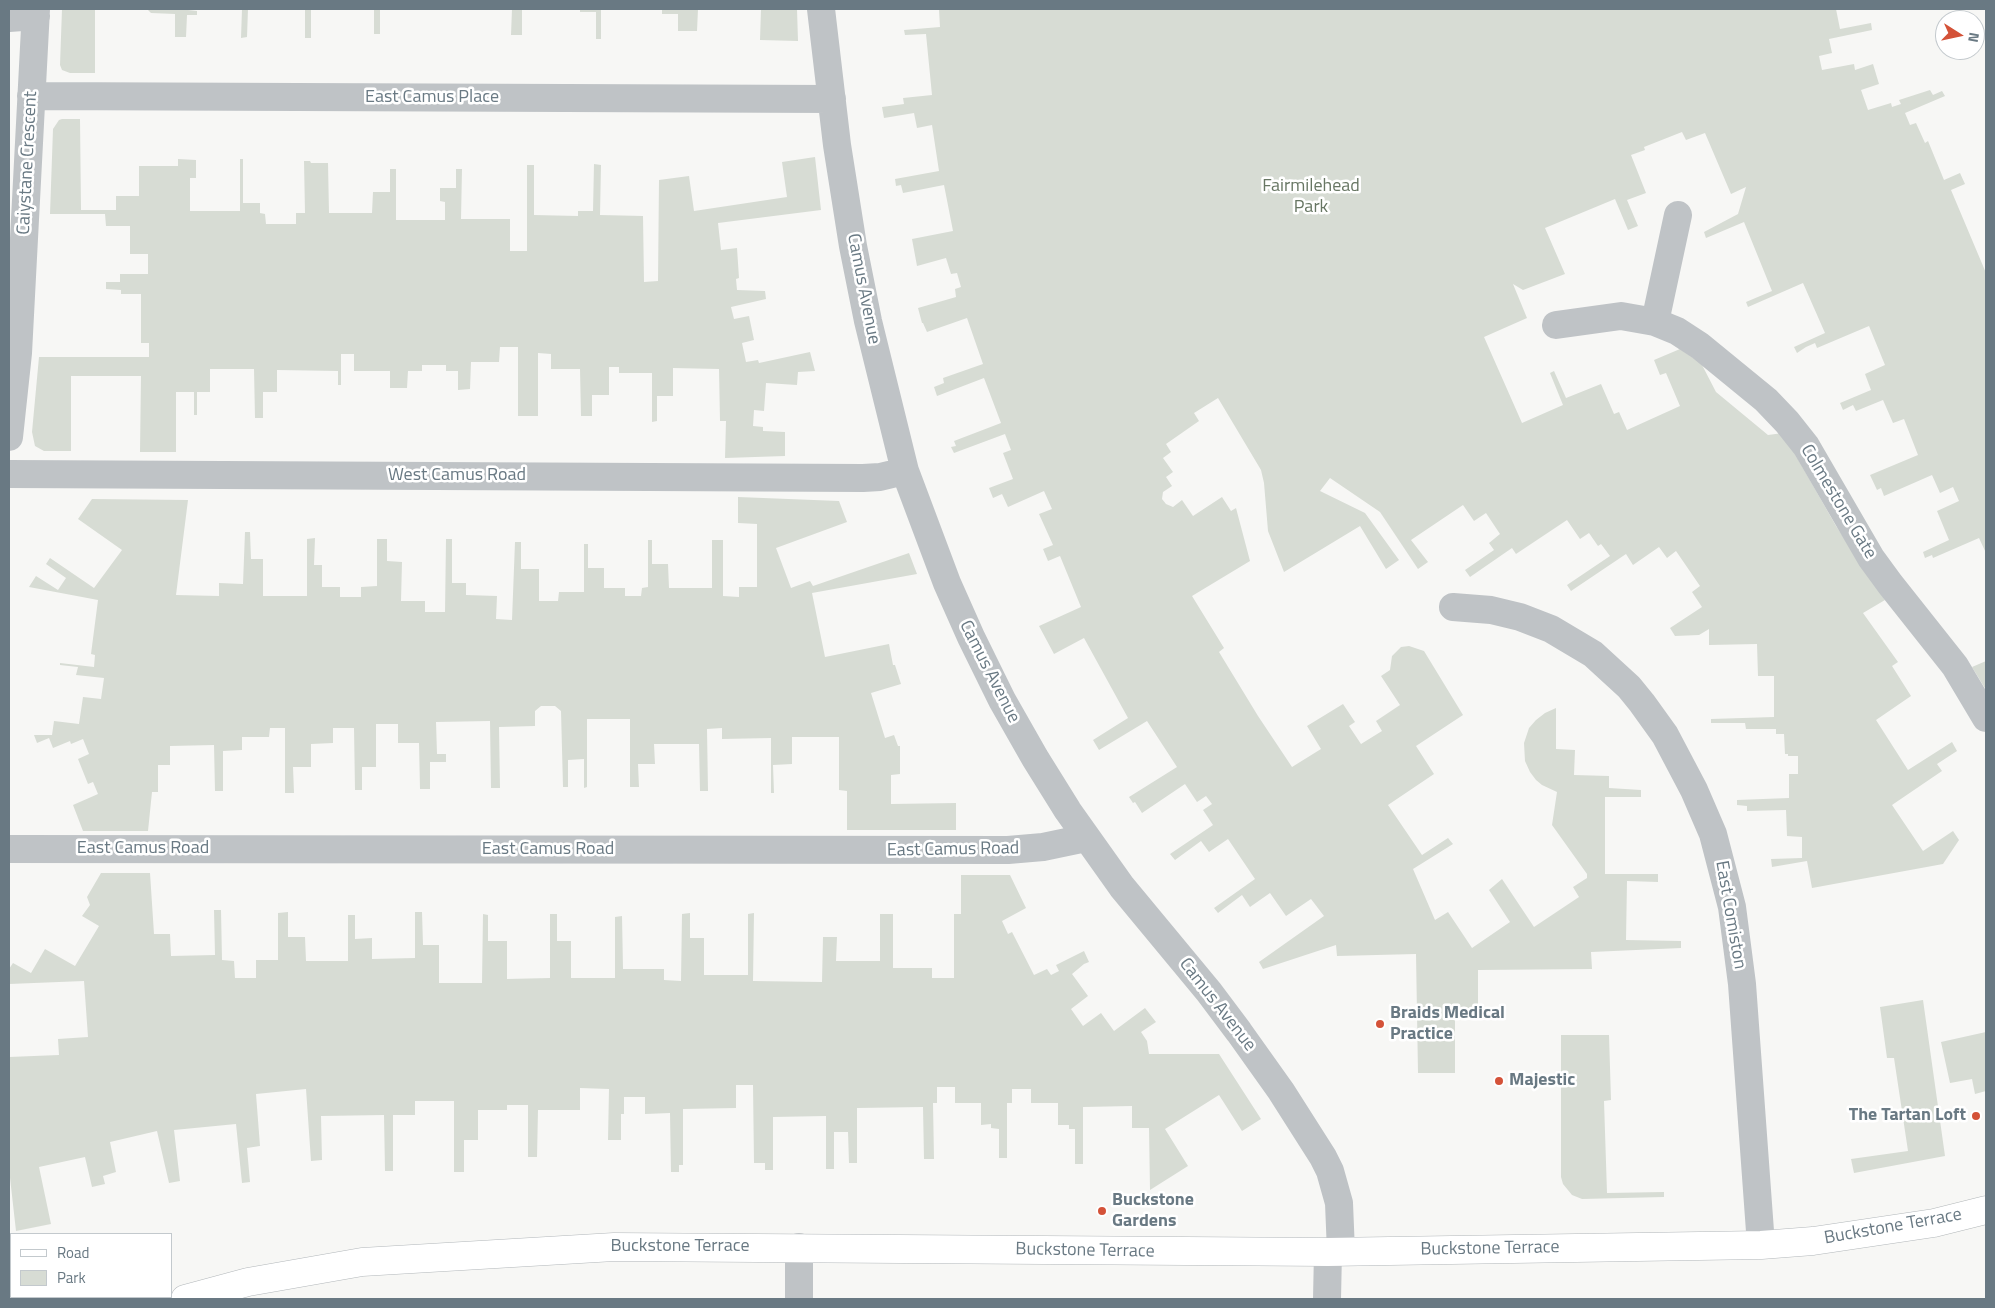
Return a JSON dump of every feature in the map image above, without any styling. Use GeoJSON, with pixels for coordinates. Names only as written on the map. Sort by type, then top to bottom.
{"type":"FeatureCollection","features":[{"type":"Feature","properties":{"kind":"main road","name":"Buckstone Terrace"},"geometry":{"type":"LineString","coordinates":[[185,1299],[250,1291],[362,1262],[614,1247],[1334,1252],[1761,1245],[1812,1241],[1934,1223],[1986,1210]]}},
{"type":"Feature","properties":{"kind":"street","name":"Camus Avenue"},"geometry":{"type":"LineString","coordinates":[[821,9],[845,195],[861,287],[905,471],[938,562],[978,653],[1035,758],[1086,838],[1142,913],[1209,992],[1239,1032],[1323,1157],[1332,1177],[1339,1203],[1334,1252]]}},
{"type":"Feature","properties":{"kind":"street"},"geometry":{"type":"LineString","coordinates":[[9,18],[36,12]]}},
{"type":"Feature","properties":{"kind":"street","name":"Caiystane Crescent"},"geometry":{"type":"LineString","coordinates":[[9,437],[11,398],[18,353],[36,12]]}},
{"type":"Feature","properties":{"kind":"street","name":"East Camus Place"},"geometry":{"type":"LineString","coordinates":[[32,96],[832,100]]}},
{"type":"Feature","properties":{"kind":"street"},"geometry":{"type":"LineString","coordinates":[[1655,322],[1678,215]]}},
{"type":"Feature","properties":{"kind":"street","name":"Colmestone Gate"},"geometry":{"type":"LineString","coordinates":[[1556,325],[1621,316],[1655,322],[1677,331],[1700,346],[1766,400],[1806,446],[1871,558],[1955,666],[1986,718]]}},
{"type":"Feature","properties":{"kind":"street","name":"West Camus Road"},"geometry":{"type":"LineString","coordinates":[[9,474],[863,478],[880,477],[905,471]]}},
{"type":"Feature","properties":{"kind":"street","name":"East Comiston"},"geometry":{"type":"LineString","coordinates":[[1454,607],[1491,610],[1520,617],[1551,629],[1593,654],[1616,674],[1642,703],[1665,736],[1694,790],[1713,834],[1732,907],[1742,984],[1761,1245]]}},
{"type":"Feature","properties":{"kind":"street","name":"East Camus Road"},"geometry":{"type":"LineString","coordinates":[[9,849],[1008,850],[1043,847],[1086,838]]}},
{"type":"Feature","properties":{"kind":"street"},"geometry":{"type":"LineString","coordinates":[[799,1247],[799,1299]]}},
{"type":"Feature","properties":{"kind":"street"},"geometry":{"type":"LineString","coordinates":[[1328,1299],[1334,1252]]}},
{"type":"Feature","properties":{"kind":"green space"},"geometry":{"type":"Polygon","coordinates":[[[62,9],[95,9],[95,73],[70,73],[62,70],[60,65],[62,9]]]}},
{"type":"Feature","properties":{"kind":"green space"},"geometry":{"type":"Polygon","coordinates":[[[147,9],[187,9],[197,11],[197,15],[187,15],[186,37],[175,37],[175,14],[151,13],[147,9]]]}},
{"type":"Feature","properties":{"kind":"green space"},"geometry":{"type":"Polygon","coordinates":[[[242,9],[248,9],[247,37],[241,38],[242,9]]]}},
{"type":"Feature","properties":{"kind":"green space"},"geometry":{"type":"Polygon","coordinates":[[[305,9],[311,9],[311,38],[305,38],[305,9]]]}},
{"type":"Feature","properties":{"kind":"green space"},"geometry":{"type":"Polygon","coordinates":[[[374,9],[380,9],[380,34],[374,34],[374,9]]]}},
{"type":"Feature","properties":{"kind":"green space"},"geometry":{"type":"Polygon","coordinates":[[[512,9],[522,9],[522,35],[511,35],[512,9]]]}},
{"type":"Feature","properties":{"kind":"green space"},"geometry":{"type":"Polygon","coordinates":[[[580,9],[601,9],[601,39],[596,39],[596,12],[580,12],[580,9]]]}},
{"type":"Feature","properties":{"kind":"green space"},"geometry":{"type":"Polygon","coordinates":[[[662,9],[698,9],[697,31],[678,31],[678,14],[662,14],[662,9]]]}},
{"type":"Feature","properties":{"kind":"green space"},"geometry":{"type":"Polygon","coordinates":[[[761,9],[797,9],[798,41],[760,40],[761,9]]]}},
{"type":"Feature","properties":{"kind":"green space","name":"Fairmilehead Park"},"geometry":{"type":"Polygon","coordinates":[[[939,9],[1836,9],[1840,29],[1871,23],[1872,30],[1829,39],[1832,53],[1819,56],[1822,70],[1854,64],[1855,70],[1873,64],[1879,84],[1861,90],[1868,110],[1891,103],[1892,107],[1901,104],[1899,100],[1930,90],[1933,95],[1942,91],[1945,96],[1905,113],[1910,125],[1916,123],[1925,143],[1928,141],[1944,180],[1960,173],[1965,184],[1951,190],[1986,273],[1986,553],[1979,538],[1933,558],[1932,555],[1925,558],[1923,552],[1949,540],[1937,511],[1959,501],[1953,487],[1940,493],[1932,475],[1884,496],[1881,488],[1877,490],[1870,475],[1918,455],[1904,419],[1893,423],[1883,400],[1856,411],[1853,405],[1843,410],[1840,403],[1871,390],[1865,374],[1885,365],[1869,326],[1817,348],[1815,343],[1797,353],[1794,347],[1825,333],[1803,283],[1748,307],[1746,302],[1772,291],[1744,222],[1706,238],[1704,232],[1738,214],[1746,187],[1731,194],[1705,133],[1686,140],[1682,132],[1644,147],[1645,150],[1631,155],[1646,193],[1627,200],[1638,226],[1628,230],[1615,199],[1545,228],[1565,274],[1523,290],[1513,284],[1527,318],[1484,337],[1522,423],[1563,405],[1550,373],[1554,371],[1566,398],[1601,384],[1614,414],[1619,412],[1627,430],[1680,406],[1666,373],[1660,375],[1654,360],[1680,349],[1701,363],[1716,392],[1768,435],[1783,433],[1836,526],[1885,600],[1863,613],[1898,662],[1892,666],[1911,696],[1876,720],[1908,770],[1952,742],[1957,751],[1937,764],[1942,771],[1892,805],[1923,851],[1953,831],[1959,840],[1943,864],[1812,888],[1807,861],[1772,867],[1771,859],[1802,858],[1802,837],[1787,836],[1786,810],[1747,811],[1747,806],[1737,805],[1737,800],[1789,798],[1789,774],[1798,774],[1798,756],[1788,756],[1788,754],[1785,754],[1784,734],[1776,734],[1776,729],[1746,729],[1745,723],[1711,723],[1711,719],[1774,717],[1774,676],[1758,676],[1757,644],[1709,645],[1709,629],[1699,635],[1675,636],[1670,628],[1702,607],[1692,592],[1700,586],[1676,551],[1667,558],[1659,547],[1633,565],[1626,554],[1571,591],[1567,585],[1610,556],[1601,544],[1598,546],[1589,533],[1580,539],[1567,520],[1516,554],[1512,548],[1470,577],[1465,570],[1494,550],[1489,543],[1500,534],[1486,513],[1474,521],[1463,505],[1411,540],[1428,562],[1418,569],[1380,512],[1330,478],[1320,491],[1365,513],[1399,560],[1386,569],[1360,526],[1284,572],[1268,531],[1261,470],[1218,398],[1194,413],[1199,421],[1166,444],[1171,452],[1163,458],[1173,472],[1166,477],[1172,486],[1163,492],[1162,499],[1166,504],[1173,507],[1182,500],[1193,516],[1222,497],[1231,511],[1236,508],[1250,561],[1192,596],[1224,648],[1219,652],[1292,767],[1321,749],[1307,726],[1343,704],[1355,722],[1349,726],[1361,744],[1382,731],[1376,721],[1400,705],[1381,676],[1390,670],[1392,656],[1401,647],[1409,646],[1424,651],[1463,715],[1416,746],[1434,774],[1388,805],[1422,855],[1448,838],[1453,844],[1413,869],[1435,920],[1448,912],[1472,948],[1510,922],[1489,890],[1502,879],[1534,927],[1579,897],[1573,887],[1587,878],[1587,874],[1552,825],[1557,792],[1536,780],[1525,761],[1524,743],[1529,728],[1545,713],[1556,708],[1556,749],[1575,750],[1574,775],[1609,776],[1609,788],[1641,790],[1641,797],[1605,797],[1605,874],[1658,874],[1658,882],[1627,881],[1626,940],[1681,941],[1681,948],[1591,952],[1592,969],[1478,970],[1478,1015],[1455,1016],[1455,1073],[1418,1073],[1416,954],[1337,956],[1336,945],[1263,969],[1259,962],[1324,916],[1311,899],[1286,916],[1270,893],[1250,907],[1242,895],[1218,913],[1214,908],[1255,879],[1228,839],[1209,852],[1201,841],[1175,860],[1170,854],[1213,825],[1203,810],[1212,804],[1206,796],[1197,802],[1185,784],[1142,813],[1135,802],[1133,803],[1129,797],[1177,767],[1147,721],[1099,750],[1093,740],[1128,718],[1084,638],[1054,654],[1039,626],[1081,607],[1060,556],[1048,561],[1043,549],[1053,545],[1039,514],[1052,509],[1044,491],[1008,507],[1002,494],[993,498],[989,488],[1013,479],[1003,453],[1011,450],[1005,434],[954,453],[951,447],[956,446],[954,441],[1001,423],[984,378],[937,396],[934,387],[944,383],[943,378],[983,364],[967,318],[927,332],[922,323],[918,308],[956,297],[955,289],[961,287],[957,273],[951,274],[946,258],[917,266],[912,239],[953,231],[944,185],[903,193],[901,185],[896,186],[895,179],[939,171],[932,125],[917,128],[914,113],[884,118],[882,107],[904,104],[903,98],[932,95],[926,34],[905,35],[904,30],[940,27],[939,9]]]}},
{"type":"Feature","properties":{"kind":"green space"},"geometry":{"type":"Polygon","coordinates":[[[80,119],[81,210],[116,210],[116,196],[139,196],[139,166],[178,166],[178,159],[196,160],[196,178],[190,178],[190,211],[240,211],[240,159],[243,159],[243,203],[260,203],[260,213],[265,214],[266,224],[296,224],[296,213],[305,213],[304,161],[328,163],[329,213],[372,213],[373,192],[390,192],[390,169],[396,169],[396,220],[445,220],[445,202],[440,201],[440,188],[456,188],[456,169],[462,169],[461,219],[510,219],[510,251],[527,251],[527,165],[534,165],[534,215],[578,216],[578,211],[593,211],[594,164],[601,165],[600,215],[643,216],[644,282],[658,281],[659,180],[689,176],[694,211],[787,197],[782,162],[815,157],[821,210],[718,223],[721,250],[737,248],[739,278],[736,279],[737,290],[765,291],[766,299],[731,307],[734,319],[749,316],[754,340],[742,343],[746,362],[758,360],[759,363],[810,352],[815,371],[798,372],[797,385],[766,383],[764,411],[754,410],[753,426],[763,427],[763,431],[785,432],[785,456],[725,458],[726,421],[720,421],[719,369],[673,368],[673,396],[657,396],[657,421],[652,422],[652,373],[619,373],[619,367],[609,367],[609,395],[592,395],[592,416],[581,416],[580,369],[551,369],[551,354],[538,353],[538,416],[518,416],[518,347],[500,347],[499,362],[471,362],[470,389],[458,390],[458,371],[446,371],[446,365],[422,365],[422,371],[408,371],[407,388],[390,388],[390,371],[354,371],[354,354],[341,354],[341,385],[338,385],[338,371],[277,370],[277,392],[263,392],[263,418],[255,418],[254,369],[210,369],[210,392],[197,392],[197,415],[194,415],[194,392],[176,392],[176,452],[140,452],[141,376],[71,376],[71,451],[44,451],[35,446],[32,432],[39,357],[149,357],[149,343],[141,343],[141,294],[121,294],[121,290],[106,289],[106,282],[120,282],[120,274],[148,274],[148,254],[130,254],[130,226],[106,226],[105,214],[50,214],[53,129],[59,120],[80,119]]]}},
{"type":"Feature","properties":{"kind":"green space"},"geometry":{"type":"Polygon","coordinates":[[[738,497],[839,501],[847,522],[776,548],[791,588],[810,581],[813,586],[909,553],[917,574],[812,593],[825,657],[889,644],[893,665],[895,665],[901,684],[871,693],[885,738],[894,735],[898,746],[900,746],[900,774],[891,775],[891,804],[956,803],[956,830],[847,830],[847,791],[839,790],[839,737],[792,737],[792,764],[773,765],[774,793],[771,793],[771,738],[722,739],[722,728],[707,729],[708,791],[700,791],[699,744],[654,744],[655,764],[638,764],[639,787],[630,787],[630,719],[587,719],[587,787],[584,788],[584,759],[568,760],[568,787],[563,787],[561,711],[555,706],[541,706],[535,711],[535,726],[499,727],[500,788],[491,788],[490,721],[436,722],[437,754],[446,754],[446,762],[430,762],[430,789],[420,789],[419,743],[398,743],[398,724],[376,724],[376,767],[362,767],[362,790],[355,790],[354,728],[333,728],[333,743],[311,744],[311,767],[293,767],[294,793],[285,793],[285,728],[270,728],[269,737],[242,737],[242,750],[223,751],[223,791],[215,791],[214,745],[170,746],[170,765],[158,765],[158,792],[152,792],[148,831],[83,831],[73,805],[98,794],[93,782],[88,784],[78,759],[89,754],[83,739],[71,744],[70,741],[53,748],[49,738],[37,743],[34,735],[52,735],[54,721],[79,724],[83,697],[101,699],[104,678],[76,675],[78,667],[60,665],[60,663],[94,667],[95,655],[91,654],[98,600],[29,587],[36,576],[58,590],[66,578],[46,564],[50,558],[94,588],[122,550],[78,519],[92,499],[188,500],[176,595],[219,596],[219,583],[243,584],[245,532],[250,532],[251,559],[263,559],[263,596],[307,596],[307,539],[315,538],[314,565],[322,565],[322,587],[340,587],[340,597],[361,597],[361,587],[377,586],[377,539],[387,539],[387,561],[402,562],[401,601],[425,601],[425,612],[445,612],[446,539],[452,539],[452,583],[466,583],[466,595],[497,596],[496,619],[512,620],[515,542],[521,542],[521,569],[539,569],[539,601],[558,601],[559,592],[584,592],[584,544],[588,544],[588,568],[604,568],[604,588],[625,588],[625,596],[641,596],[642,588],[648,587],[648,540],[652,540],[652,564],[668,564],[669,588],[712,588],[712,540],[723,540],[723,596],[739,597],[739,587],[757,587],[757,524],[738,523],[738,497]]]}},
{"type":"Feature","properties":{"kind":"green space"},"geometry":{"type":"Polygon","coordinates":[[[1986,661],[1986,690],[1972,667],[1986,661]]]}},
{"type":"Feature","properties":{"kind":"green space"},"geometry":{"type":"Polygon","coordinates":[[[101,873],[150,873],[154,934],[170,934],[171,956],[215,955],[214,910],[221,910],[222,960],[234,961],[235,978],[256,978],[256,960],[278,960],[278,913],[288,912],[288,937],[305,937],[306,961],[348,961],[348,915],[355,915],[355,939],[372,938],[372,959],[415,958],[415,912],[422,912],[423,945],[439,945],[439,983],[482,983],[483,914],[488,915],[488,941],[507,941],[507,979],[550,978],[550,914],[557,914],[557,941],[571,941],[571,978],[615,978],[615,917],[622,916],[623,969],[664,969],[664,980],[681,981],[682,914],[690,913],[690,938],[704,938],[704,975],[748,975],[748,914],[754,913],[753,981],[822,982],[823,937],[837,937],[836,961],[880,961],[880,914],[893,914],[893,968],[932,968],[932,978],[954,978],[954,914],[961,914],[961,875],[1010,875],[1026,908],[1002,921],[1008,934],[1012,932],[1034,975],[1047,969],[1051,975],[1059,971],[1056,965],[1084,951],[1089,962],[1072,974],[1088,996],[1071,1009],[1083,1026],[1101,1013],[1114,1031],[1145,1008],[1156,1022],[1141,1032],[1147,1041],[1149,1054],[1219,1054],[1261,1119],[1242,1131],[1219,1095],[1165,1129],[1188,1166],[1150,1190],[1149,1128],[1132,1128],[1132,1106],[1083,1107],[1083,1164],[1075,1164],[1075,1129],[1069,1129],[1069,1125],[1058,1125],[1058,1103],[1031,1103],[1031,1089],[1012,1089],[1012,1103],[1007,1103],[1007,1158],[999,1158],[999,1129],[991,1128],[991,1124],[981,1125],[981,1103],[955,1103],[955,1087],[937,1087],[937,1103],[933,1103],[934,1159],[924,1159],[923,1107],[857,1108],[857,1163],[849,1163],[848,1132],[834,1132],[834,1169],[826,1169],[826,1116],[773,1117],[773,1170],[765,1170],[765,1163],[754,1163],[753,1085],[736,1085],[736,1108],[683,1109],[683,1165],[679,1165],[679,1172],[671,1172],[670,1113],[645,1114],[645,1097],[624,1097],[624,1114],[621,1114],[621,1140],[608,1140],[609,1089],[580,1088],[580,1110],[538,1110],[537,1157],[528,1157],[528,1105],[507,1105],[507,1110],[478,1110],[478,1140],[464,1140],[464,1172],[454,1172],[454,1101],[415,1101],[415,1115],[393,1115],[393,1171],[385,1171],[384,1115],[321,1116],[322,1160],[311,1161],[306,1089],[256,1094],[260,1146],[247,1148],[250,1182],[242,1183],[236,1124],[174,1130],[180,1181],[169,1183],[157,1131],[110,1142],[116,1172],[103,1176],[105,1184],[92,1187],[85,1157],[39,1167],[51,1224],[16,1231],[9,1169],[9,1057],[59,1055],[58,1039],[88,1037],[84,981],[9,984],[9,969],[13,963],[31,973],[45,949],[75,966],[99,926],[82,916],[90,905],[87,897],[101,873]]]}},
{"type":"Feature","properties":{"kind":"green space"},"geometry":{"type":"Polygon","coordinates":[[[1923,1000],[1945,1156],[1854,1173],[1851,1159],[1908,1151],[1894,1058],[1887,1058],[1880,1007],[1923,1000]]]}},
{"type":"Feature","properties":{"kind":"green space"},"geometry":{"type":"Polygon","coordinates":[[[1986,1032],[1986,1091],[1975,1094],[1972,1079],[1950,1083],[1941,1042],[1986,1032]]]}},
{"type":"Feature","properties":{"kind":"green space"},"geometry":{"type":"Polygon","coordinates":[[[1561,1035],[1609,1035],[1611,1100],[1604,1101],[1607,1193],[1664,1192],[1664,1197],[1582,1199],[1572,1195],[1563,1184],[1561,1177],[1561,1035]]]}},
{"type":"Feature","properties":{"kind":"place","name":"Braids Medical Practice"},"geometry":{"type":"Point","coordinates":[1380,1024]}},
{"type":"Feature","properties":{"kind":"place","name":"Majestic"},"geometry":{"type":"Point","coordinates":[1499,1081]}},
{"type":"Feature","properties":{"kind":"place","name":"The Tartan Loft"},"geometry":{"type":"Point","coordinates":[1976,1116]}},
{"type":"Feature","properties":{"kind":"place","name":"Buckstone Gardens"},"geometry":{"type":"Point","coordinates":[1102,1211]}}]}
